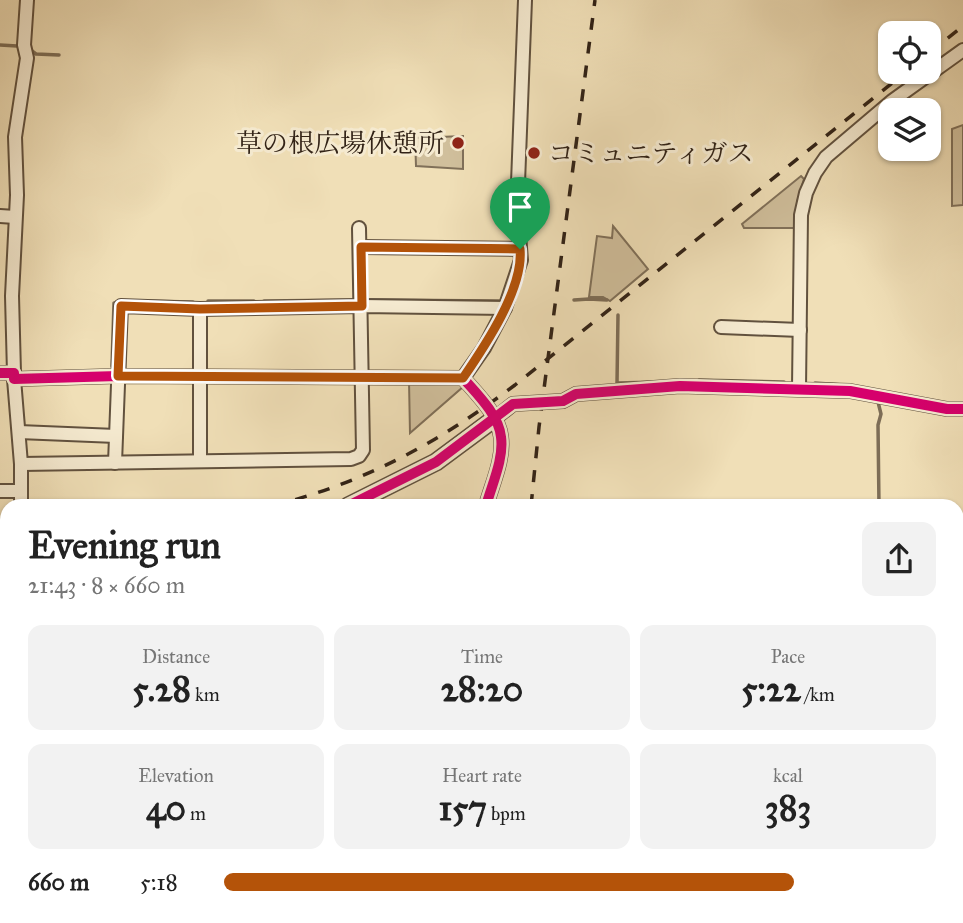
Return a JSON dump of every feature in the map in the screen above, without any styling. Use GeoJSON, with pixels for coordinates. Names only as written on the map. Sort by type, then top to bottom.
{"type":"FeatureCollection","features":[{"type":"Feature","properties":{"kind":"street"},"geometry":{"type":"LineString","coordinates":[[21,499],[12,296],[17,195],[15,137],[26,58],[24,45],[27,0]]}},
{"type":"Feature","properties":{"kind":"street"},"geometry":{"type":"LineString","coordinates":[[463,378],[484,348],[505,308],[521,260],[517,206],[525,0]]}},
{"type":"Feature","properties":{"kind":"street"},"geometry":{"type":"LineString","coordinates":[[799,389],[802,215],[806,193],[815,173],[842,141],[963,50]]}},
{"type":"Feature","properties":{"kind":"street"},"geometry":{"type":"LineString","coordinates":[[0,216],[15,217]]}},
{"type":"Feature","properties":{"kind":"street"},"geometry":{"type":"LineString","coordinates":[[21,464],[351,459],[359,456],[363,450],[359,229]]}},
{"type":"Feature","properties":{"kind":"street"},"geometry":{"type":"LineString","coordinates":[[361,247],[520,249]]}},
{"type":"Feature","properties":{"kind":"street"},"geometry":{"type":"LineString","coordinates":[[116,463],[121,306],[200,309],[362,306],[505,308]]}},
{"type":"Feature","properties":{"kind":"street"},"geometry":{"type":"LineString","coordinates":[[200,309],[200,461]]}},
{"type":"Feature","properties":{"kind":"street"},"geometry":{"type":"LineString","coordinates":[[721,327],[800,330]]}},
{"type":"Feature","properties":{"kind":"street"},"geometry":{"type":"LineString","coordinates":[[0,373],[14,376],[463,378]]}},
{"type":"Feature","properties":{"kind":"street"},"geometry":{"type":"LineString","coordinates":[[463,378],[494,418],[501,434],[502,450],[488,499]]}},
{"type":"Feature","properties":{"kind":"street"},"geometry":{"type":"LineString","coordinates":[[362,499],[436,462],[513,404],[562,401],[576,394],[680,386],[799,389],[850,391],[947,409],[963,409]]}},
{"type":"Feature","properties":{"kind":"street"},"geometry":{"type":"LineString","coordinates":[[19,432],[116,436]]}},
{"type":"Feature","properties":{"kind":"street"},"geometry":{"type":"LineString","coordinates":[[0,491],[20,491]]}},
{"type":"Feature","properties":{"kind":"shaded area"},"geometry":{"type":"Polygon","coordinates":[[[963,125],[963,205],[952,206],[952,129],[963,125]]]}},
{"type":"Feature","properties":{"kind":"shaded area"},"geometry":{"type":"Polygon","coordinates":[[[463,136],[463,169],[416,166],[415,138],[463,136]]]}},
{"type":"Feature","properties":{"kind":"shaded area"},"geometry":{"type":"Polygon","coordinates":[[[801,176],[804,179],[797,202],[796,228],[744,228],[742,224],[801,176]]]}},
{"type":"Feature","properties":{"kind":"shaded area"},"geometry":{"type":"Polygon","coordinates":[[[613,226],[648,269],[610,301],[603,297],[589,297],[597,236],[612,238],[613,226]]]}},
{"type":"Feature","properties":{"kind":"shaded area"},"geometry":{"type":"Polygon","coordinates":[[[409,381],[457,381],[464,386],[410,433],[409,381]]]}},
{"type":"Feature","properties":{"kind":"waterway"},"geometry":{"type":"LineString","coordinates":[[0,45],[17,46]]}},
{"type":"Feature","properties":{"kind":"waterway"},"geometry":{"type":"LineString","coordinates":[[28,48],[36,54],[59,55]]}},
{"type":"Feature","properties":{"kind":"waterway"},"geometry":{"type":"LineString","coordinates":[[112,366],[114,303],[121,300]]}},
{"type":"Feature","properties":{"kind":"waterway"},"geometry":{"type":"LineString","coordinates":[[264,301],[352,300]]}},
{"type":"Feature","properties":{"kind":"waterway"},"geometry":{"type":"LineString","coordinates":[[370,300],[499,301]]}},
{"type":"Feature","properties":{"kind":"waterway"},"geometry":{"type":"LineString","coordinates":[[574,300],[607,300]]}},
{"type":"Feature","properties":{"kind":"waterway"},"geometry":{"type":"LineString","coordinates":[[143,301],[193,302]]}},
{"type":"Feature","properties":{"kind":"waterway"},"geometry":{"type":"LineString","coordinates":[[208,301],[254,301]]}},
{"type":"Feature","properties":{"kind":"waterway"},"geometry":{"type":"LineString","coordinates":[[618,315],[617,383],[657,382]]}},
{"type":"Feature","properties":{"kind":"waterway"},"geometry":{"type":"LineString","coordinates":[[699,380],[784,382]]}},
{"type":"Feature","properties":{"kind":"waterway"},"geometry":{"type":"LineString","coordinates":[[815,383],[843,385]]}},
{"type":"Feature","properties":{"kind":"waterway"},"geometry":{"type":"LineString","coordinates":[[878,402],[881,414],[878,425],[879,499]]}},
{"type":"Feature","properties":{"kind":"railway"},"geometry":{"type":"LineString","coordinates":[[532,499],[595,0]]}},
{"type":"Feature","properties":{"kind":"railway"},"geometry":{"type":"LineString","coordinates":[[941,43],[963,26]]}},
{"type":"Feature","properties":{"kind":"railway"},"geometry":{"type":"LineString","coordinates":[[296,499],[339,485],[400,458],[486,406],[891,84]]}},
{"type":"Feature","properties":{"kind":"cycle path"},"geometry":{"type":"LineString","coordinates":[[0,373],[14,373],[14,379],[118,376],[463,378],[492,413],[501,437],[499,463],[488,499]]}},
{"type":"Feature","properties":{"kind":"cycle path"},"geometry":{"type":"LineString","coordinates":[[362,499],[436,462],[513,404],[563,401],[576,394],[680,386],[850,391],[947,409],[963,409]]}},
{"type":"Feature","properties":{"kind":"place","name":"草の根広場休憩所"},"geometry":{"type":"Point","coordinates":[458,143]}},
{"type":"Feature","properties":{"kind":"place","name":"コミュニティガス"},"geometry":{"type":"Point","coordinates":[534,153]}},
{"type":"Feature","properties":{"kind":"route"},"geometry":{"type":"LineString","coordinates":[[361,247],[520,249],[521,260],[507,304],[484,348],[463,378],[118,376],[121,306],[200,309],[362,306],[361,247]]}}]}
